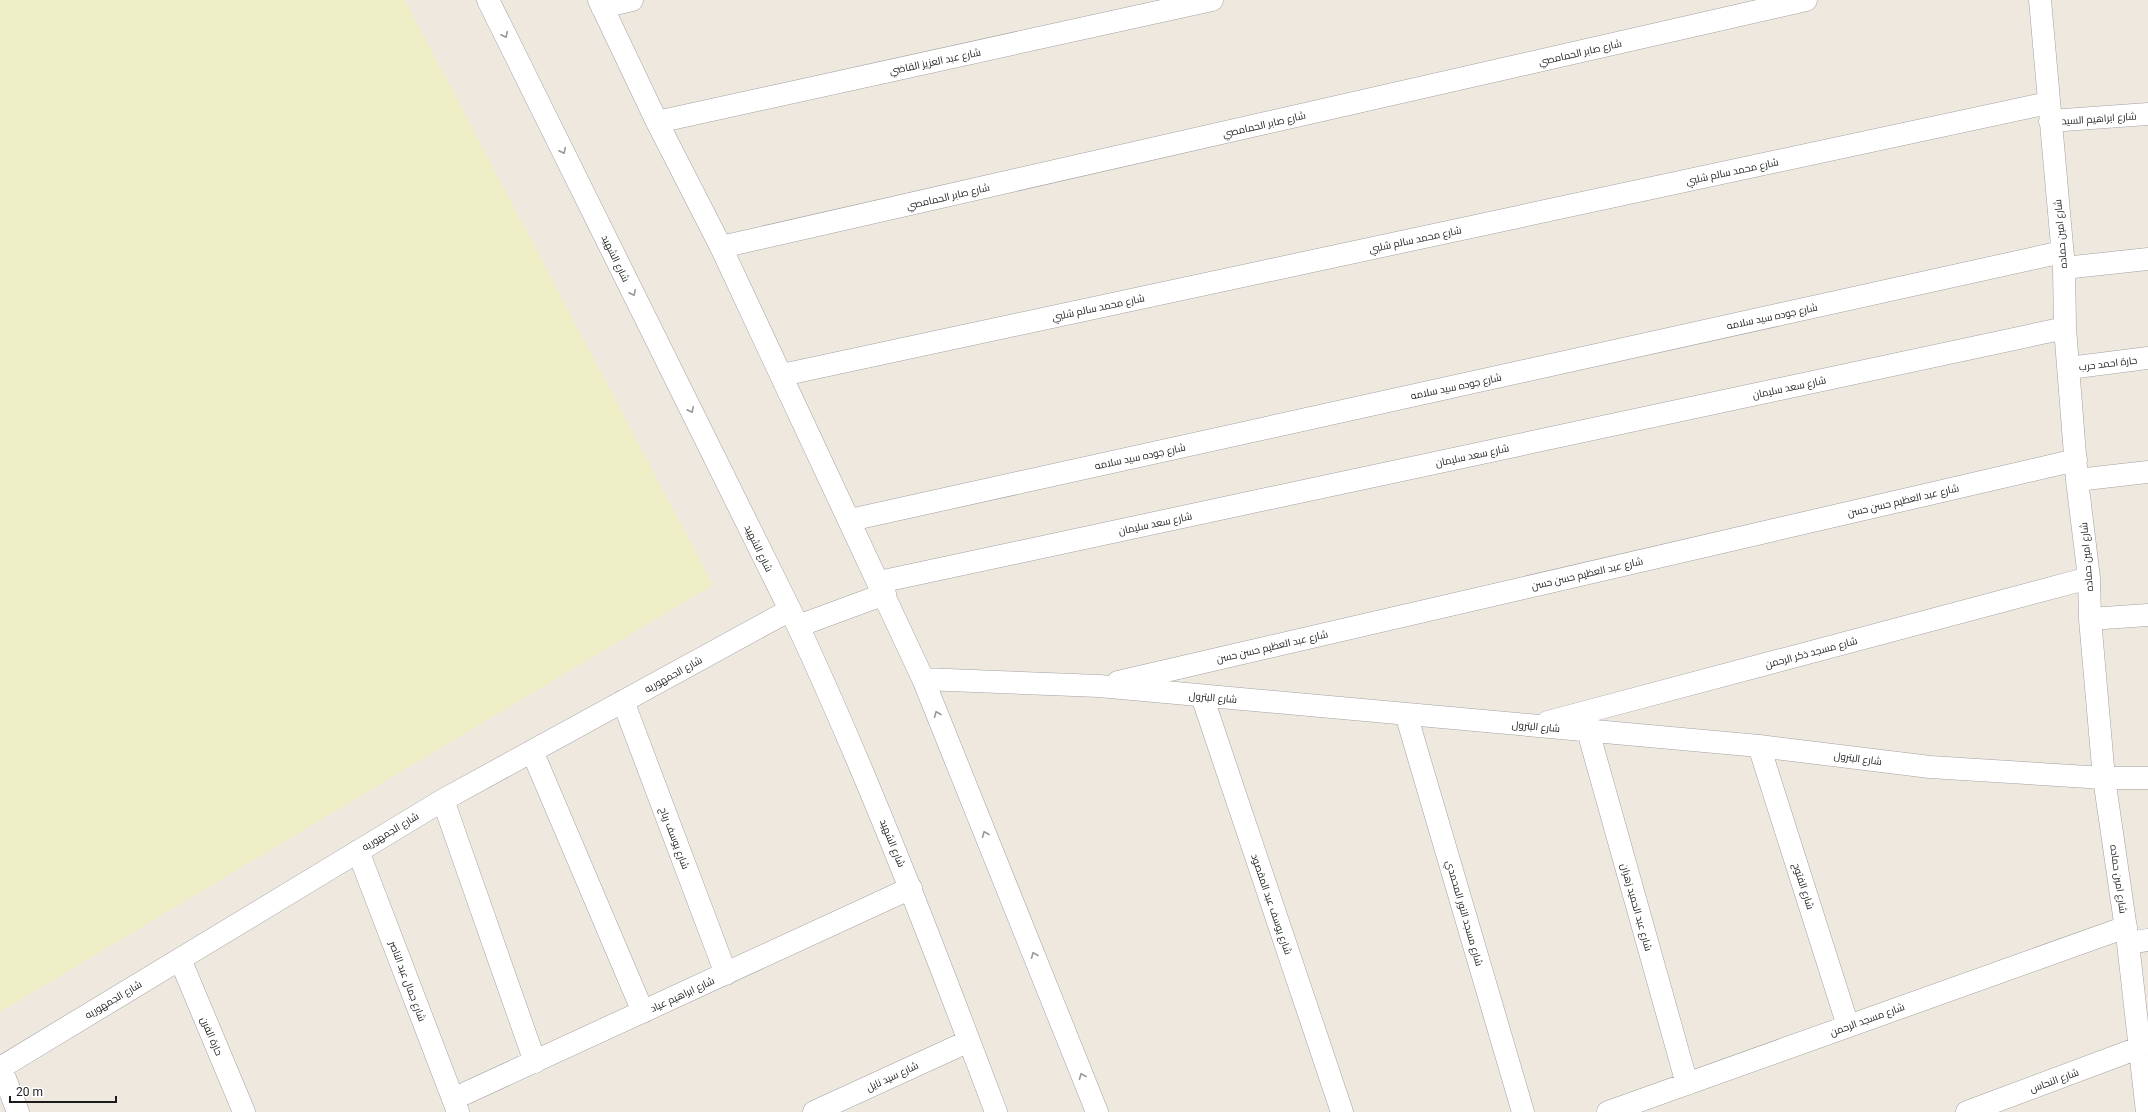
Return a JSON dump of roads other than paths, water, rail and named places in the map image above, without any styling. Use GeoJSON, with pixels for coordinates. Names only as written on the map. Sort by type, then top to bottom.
{"type":"FeatureCollection","features":[{"type":"Feature","properties":{"kind":"street","name":"شارع الشهيد"},"geometry":{"type":"LineString","coordinates":[[488,0],[794,618],[845,728],[911,888],[996,1112]]}},
{"type":"Feature","properties":{"kind":"street"},"geometry":{"type":"LineString","coordinates":[[632,0],[601,3],[657,122],[721,247],[882,588],[923,679],[1097,1112]]}},
{"type":"Feature","properties":{"kind":"street","name":"شارع عبد العزيز القاضي"},"geometry":{"type":"LineString","coordinates":[[657,122],[1212,0]]}},
{"type":"Feature","properties":{"kind":"street","name":"شارع صابر الحمامصي"},"geometry":{"type":"LineString","coordinates":[[721,247],[1806,0]]}},
{"type":"Feature","properties":{"kind":"street","name":"شارع امين حماده"},"geometry":{"type":"LineString","coordinates":[[2040,0],[2063,260],[2065,328],[2077,470],[2089,578],[2090,619],[2104,778],[2134,937],[2147,1112]]}},
{"type":"Feature","properties":{"kind":"street","name":"شارع ابراهيم السيد"},"geometry":{"type":"LineString","coordinates":[[2049,112],[2148,114]]}},
{"type":"Feature","properties":{"kind":"street","name":"شارع محمد سالم شلبي"},"geometry":{"type":"LineString","coordinates":[[782,376],[2049,112]]}},
{"type":"Feature","properties":{"kind":"street","name":"شارع جوده سيد سلامه"},"geometry":{"type":"LineString","coordinates":[[850,520],[2063,260],[2148,259]]}},
{"type":"Feature","properties":{"kind":"street","name":"شارع سعد سليمان"},"geometry":{"type":"LineString","coordinates":[[794,618],[882,588],[2065,328]]}},
{"type":"Feature","properties":{"kind":"street","name":"حارة احمد حرب"},"geometry":{"type":"LineString","coordinates":[[2069,368],[2148,358]]}},
{"type":"Feature","properties":{"kind":"street","name":"شارع عبد العظيم حسن حسن"},"geometry":{"type":"LineString","coordinates":[[1099,686],[2077,470],[2148,472]]}},
{"type":"Feature","properties":{"kind":"street","name":"شارع مسجد ذكر الرحمن"},"geometry":{"type":"LineString","coordinates":[[1534,726],[2089,578]]}},
{"type":"Feature","properties":{"kind":"street"},"geometry":{"type":"LineString","coordinates":[[2090,619],[2148,615]]}},
{"type":"Feature","properties":{"kind":"street","name":"شارع الجمهوريه"},"geometry":{"type":"LineString","coordinates":[[0,1068],[443,800],[623,701],[794,618]]}},
{"type":"Feature","properties":{"kind":"street","name":"شارع البترول"},"geometry":{"type":"LineString","coordinates":[[923,679],[1099,686],[1759,746],[1930,767],[2104,778],[2148,778]]}},
{"type":"Feature","properties":{"kind":"street","name":"شارع يوسف عبد المقصود"},"geometry":{"type":"LineString","coordinates":[[1202,696],[1342,1112]]}},
{"type":"Feature","properties":{"kind":"street","name":"شارع يوسف رباح"},"geometry":{"type":"LineString","coordinates":[[623,701],[726,974]]}},
{"type":"Feature","properties":{"kind":"street","name":"شارع مسجد النور المحمدي"},"geometry":{"type":"LineString","coordinates":[[1406,714],[1523,1112]]}},
{"type":"Feature","properties":{"kind":"street","name":"شارع عبد الحميد زهران"},"geometry":{"type":"LineString","coordinates":[[1588,731],[1686,1084]]}},
{"type":"Feature","properties":{"kind":"street","name":"شارع الفتوح"},"geometry":{"type":"LineString","coordinates":[[1759,746],[1848,1026]]}},
{"type":"Feature","properties":{"kind":"street"},"geometry":{"type":"LineString","coordinates":[[532,751],[643,1012]]}},
{"type":"Feature","properties":{"kind":"street"},"geometry":{"type":"LineString","coordinates":[[443,800],[535,1062]]}},
{"type":"Feature","properties":{"kind":"street","name":"شارع جمال عبد الناصر"},"geometry":{"type":"LineString","coordinates":[[358,851],[456,1106]]}},
{"type":"Feature","properties":{"kind":"street","name":"شارع ابراهيم عياد"},"geometry":{"type":"LineString","coordinates":[[456,1106],[535,1062],[911,888]]}},
{"type":"Feature","properties":{"kind":"street","name":"شارع مسجد الرحمن"},"geometry":{"type":"LineString","coordinates":[[1608,1112],[1848,1026],[2134,937]]}},
{"type":"Feature","properties":{"kind":"street","name":"حارة الفرن"},"geometry":{"type":"LineString","coordinates":[[180,959],[244,1112]]}},
{"type":"Feature","properties":{"kind":"street","name":"شارع سيد نايل"},"geometry":{"type":"LineString","coordinates":[[814,1112],[969,1041]]}},
{"type":"Feature","properties":{"kind":"street","name":"شارع النحاس"},"geometry":{"type":"LineString","coordinates":[[1967,1112],[2141,1047]]}},
{"type":"Feature","properties":{"kind":"street"},"geometry":{"type":"LineString","coordinates":[[0,1068],[18,1112]]}}]}
